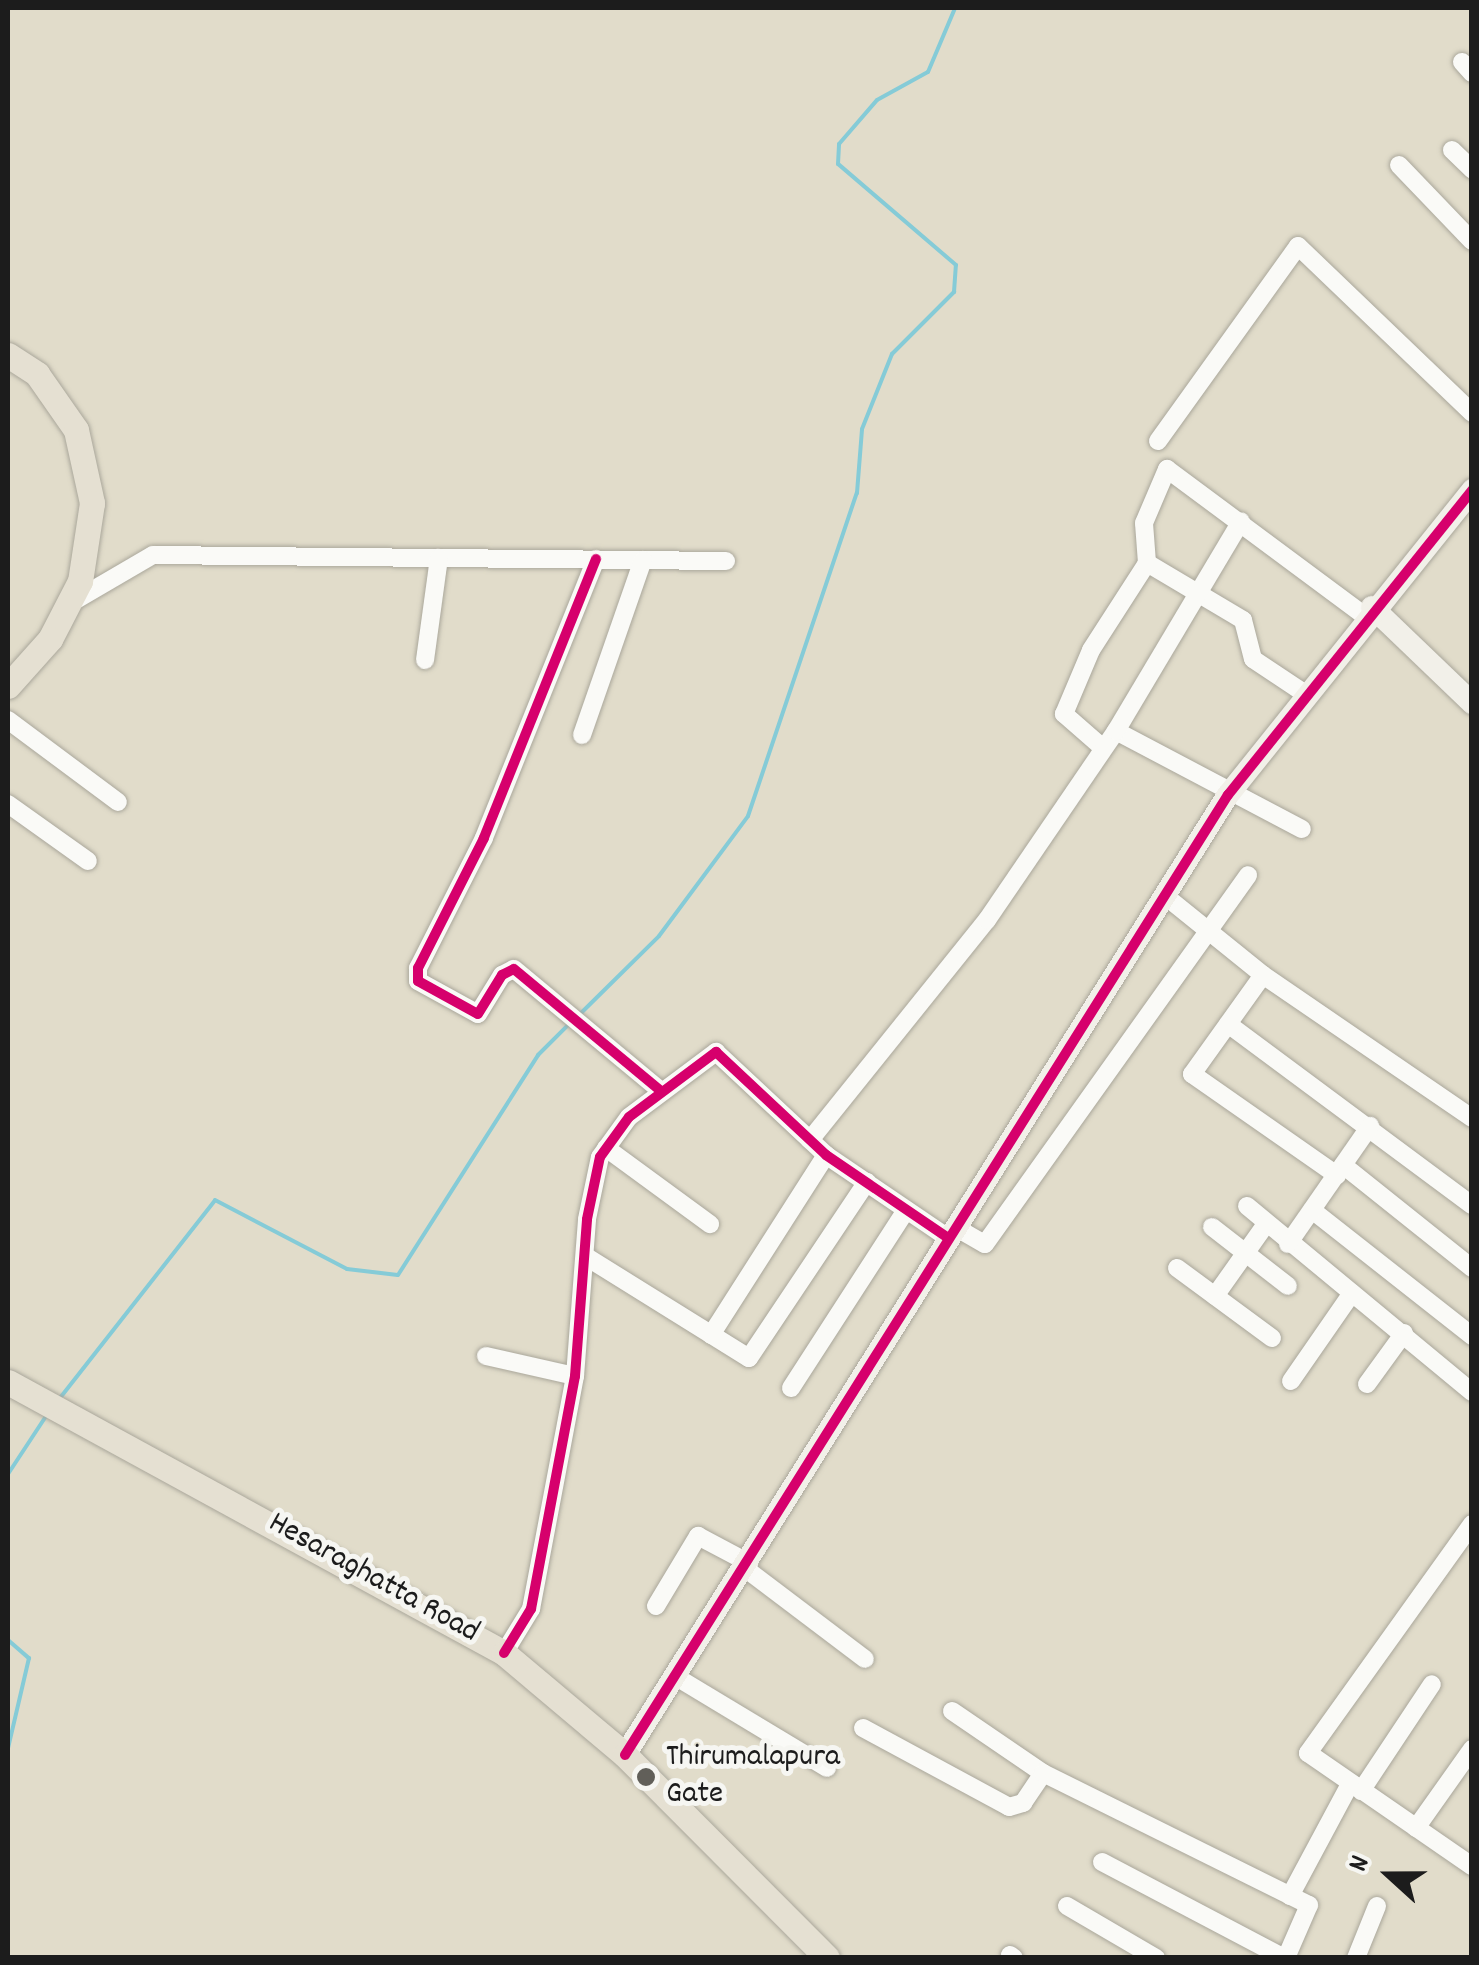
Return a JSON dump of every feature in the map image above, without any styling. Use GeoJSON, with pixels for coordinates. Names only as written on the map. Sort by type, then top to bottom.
{"type":"FeatureCollection","features":[{"type":"Feature","properties":{"kind":"main road"},"geometry":{"type":"LineString","coordinates":[[8,355],[37,374],[76,430],[92,503],[80,582],[50,638],[8,686]]}},
{"type":"Feature","properties":{"kind":"main road","name":"Hesaraghatta Road"},"geometry":{"type":"LineString","coordinates":[[8,1382],[504,1652],[625,1755],[827,1958]]}},
{"type":"Feature","properties":{"kind":"street"},"geometry":{"type":"LineString","coordinates":[[1452,150],[1472,169]]}},
{"type":"Feature","properties":{"kind":"street"},"geometry":{"type":"LineString","coordinates":[[1399,164],[1472,242]]}},
{"type":"Feature","properties":{"kind":"street"},"geometry":{"type":"LineString","coordinates":[[1158,441],[1298,246],[1472,413]]}},
{"type":"Feature","properties":{"kind":"street"},"geometry":{"type":"LineString","coordinates":[[1103,748],[1064,714],[1091,650],[1147,563],[1144,523],[1166,468],[1368,611],[1472,703]]}},
{"type":"Feature","properties":{"kind":"street"},"geometry":{"type":"LineString","coordinates":[[625,1755],[678,1678],[1228,794],[1368,611],[1472,490]]}},
{"type":"Feature","properties":{"kind":"street"},"geometry":{"type":"LineString","coordinates":[[810,1140],[986,920],[1116,731],[1241,521]]}},
{"type":"Feature","properties":{"kind":"street"},"geometry":{"type":"LineString","coordinates":[[68,604],[153,555],[726,561]]}},
{"type":"Feature","properties":{"kind":"street"},"geometry":{"type":"LineString","coordinates":[[425,660],[439,558]]}},
{"type":"Feature","properties":{"kind":"street"},"geometry":{"type":"LineString","coordinates":[[596,559],[484,838],[418,968],[418,981],[466,1012],[478,1014],[502,975],[514,968],[577,1016],[660,1090]]}},
{"type":"Feature","properties":{"kind":"street"},"geometry":{"type":"LineString","coordinates":[[582,735],[643,560]]}},
{"type":"Feature","properties":{"kind":"street"},"geometry":{"type":"LineString","coordinates":[[1147,563],[1244,620],[1253,659],[1304,693]]}},
{"type":"Feature","properties":{"kind":"street"},"geometry":{"type":"LineString","coordinates":[[8,720],[118,802]]}},
{"type":"Feature","properties":{"kind":"street"},"geometry":{"type":"LineString","coordinates":[[1116,731],[1228,794],[1302,829]]}},
{"type":"Feature","properties":{"kind":"street"},"geometry":{"type":"LineString","coordinates":[[8,804],[88,860]]}},
{"type":"Feature","properties":{"kind":"street"},"geometry":{"type":"LineString","coordinates":[[504,1652],[532,1609],[576,1376],[585,1256],[606,1148],[660,1090],[716,1052],[826,1155],[906,1210],[985,1244],[1204,928],[1248,875]]}},
{"type":"Feature","properties":{"kind":"street"},"geometry":{"type":"LineString","coordinates":[[1164,895],[1263,975],[1472,1118]]}},
{"type":"Feature","properties":{"kind":"street"},"geometry":{"type":"LineString","coordinates":[[1263,975],[1192,1074],[1340,1170],[1472,1268]]}},
{"type":"Feature","properties":{"kind":"street"},"geometry":{"type":"LineString","coordinates":[[1228,1024],[1472,1205]]}},
{"type":"Feature","properties":{"kind":"street"},"geometry":{"type":"LineString","coordinates":[[1288,1244],[1370,1126]]}},
{"type":"Feature","properties":{"kind":"street"},"geometry":{"type":"LineString","coordinates":[[606,1148],[710,1224]]}},
{"type":"Feature","properties":{"kind":"street"},"geometry":{"type":"LineString","coordinates":[[711,1334],[826,1155]]}},
{"type":"Feature","properties":{"kind":"street"},"geometry":{"type":"LineString","coordinates":[[585,1256],[749,1358],[868,1182]]}},
{"type":"Feature","properties":{"kind":"street"},"geometry":{"type":"LineString","coordinates":[[1247,1206],[1288,1244],[1404,1333],[1472,1392]]}},
{"type":"Feature","properties":{"kind":"street"},"geometry":{"type":"LineString","coordinates":[[791,1388],[906,1210]]}},
{"type":"Feature","properties":{"kind":"street"},"geometry":{"type":"LineString","coordinates":[[1312,1210],[1472,1336]]}},
{"type":"Feature","properties":{"kind":"street"},"geometry":{"type":"LineString","coordinates":[[1215,1296],[1266,1224]]}},
{"type":"Feature","properties":{"kind":"street"},"geometry":{"type":"LineString","coordinates":[[1212,1226],[1288,1286]]}},
{"type":"Feature","properties":{"kind":"street"},"geometry":{"type":"LineString","coordinates":[[1177,1268],[1272,1338]]}},
{"type":"Feature","properties":{"kind":"street"},"geometry":{"type":"LineString","coordinates":[[1291,1381],[1352,1293]]}},
{"type":"Feature","properties":{"kind":"street"},"geometry":{"type":"LineString","coordinates":[[1367,1384],[1404,1333]]}},
{"type":"Feature","properties":{"kind":"street"},"geometry":{"type":"LineString","coordinates":[[486,1356],[576,1376]]}},
{"type":"Feature","properties":{"kind":"street"},"geometry":{"type":"LineString","coordinates":[[1472,1524],[1308,1748],[1311,1757],[1472,1866]]}},
{"type":"Feature","properties":{"kind":"street"},"geometry":{"type":"LineString","coordinates":[[656,1606],[698,1536],[748,1566],[865,1659]]}},
{"type":"Feature","properties":{"kind":"street"},"geometry":{"type":"LineString","coordinates":[[678,1678],[827,1768]]}},
{"type":"Feature","properties":{"kind":"street"},"geometry":{"type":"LineString","coordinates":[[1290,1896],[1355,1787],[1432,1684]]}},
{"type":"Feature","properties":{"kind":"street"},"geometry":{"type":"LineString","coordinates":[[952,1712],[1042,1773],[1309,1905],[1285,1958],[1102,1862]]}},
{"type":"Feature","properties":{"kind":"street"},"geometry":{"type":"LineString","coordinates":[[863,1728],[1009,1807],[1022,1803],[1042,1773]]}},
{"type":"Feature","properties":{"kind":"street"},"geometry":{"type":"LineString","coordinates":[[1416,1828],[1472,1748]]}},
{"type":"Feature","properties":{"kind":"street"},"geometry":{"type":"LineString","coordinates":[[1067,1906],[1156,1958]]}},
{"type":"Feature","properties":{"kind":"street"},"geometry":{"type":"LineString","coordinates":[[1356,1958],[1378,1906]]}},
{"type":"Feature","properties":{"kind":"waterway"},"geometry":{"type":"LineString","coordinates":[[579,1015],[659,936],[748,816],[857,493],[862,429],[892,354],[954,292],[956,265],[838,164],[839,144],[877,100],[928,72],[955,8]]}},
{"type":"Feature","properties":{"kind":"waterway"},"geometry":{"type":"LineString","coordinates":[[60,1398],[215,1200],[347,1269],[398,1275],[538,1055],[568,1025]]}},
{"type":"Feature","properties":{"kind":"waterway"},"geometry":{"type":"LineString","coordinates":[[8,1474],[48,1413]]}},
{"type":"Feature","properties":{"kind":"waterway"},"geometry":{"type":"LineString","coordinates":[[8,1640],[29,1658],[8,1748]]}},
{"type":"Feature","properties":{"kind":"cycle path"},"geometry":{"type":"LineString","coordinates":[[625,1755],[1228,795],[1472,490]]}},
{"type":"Feature","properties":{"kind":"cycle path"},"geometry":{"type":"LineString","coordinates":[[596,559],[484,838],[418,968],[418,981],[478,1014],[502,975],[514,969],[660,1090]]}},
{"type":"Feature","properties":{"kind":"cycle path"},"geometry":{"type":"LineString","coordinates":[[504,1653],[531,1609],[575,1376],[587,1219],[600,1157],[629,1117],[716,1052],[826,1155],[948,1238]]}},
{"type":"Feature","properties":{"kind":"place","name":"Thirumalapura Gate"},"geometry":{"type":"Point","coordinates":[646,1777]}}]}
